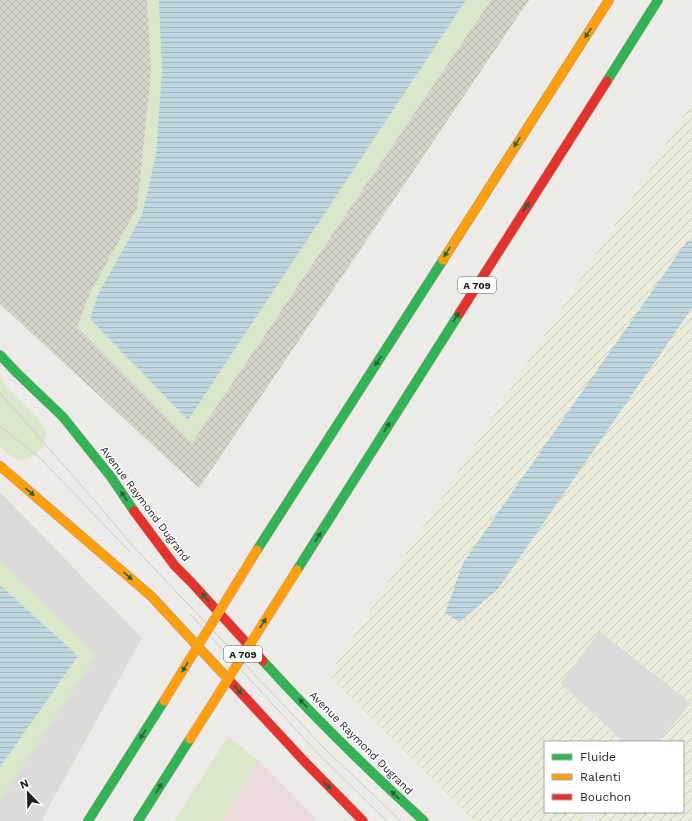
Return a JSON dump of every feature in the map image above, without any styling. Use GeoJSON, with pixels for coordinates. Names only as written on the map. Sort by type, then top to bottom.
{"type":"FeatureCollection","features":[{"type":"Feature","properties":{"kind":"main road"},"geometry":{"type":"LineString","coordinates":[[88,821],[257,550],[609,0]]}},
{"type":"Feature","properties":{"kind":"main road","name":"A 709"},"geometry":{"type":"LineString","coordinates":[[138,821],[658,0]]}},
{"type":"Feature","properties":{"kind":"main road","name":"Avenue Raymond Dugrand"},"geometry":{"type":"LineString","coordinates":[[0,355],[63,417],[111,477],[138,517],[175,566],[272,671],[339,740],[424,821]]}},
{"type":"Feature","properties":{"kind":"main road"},"geometry":{"type":"LineString","coordinates":[[0,466],[152,596],[304,761],[363,821]]}},
{"type":"Feature","properties":{"kind":"shaded area"},"geometry":{"type":"Polygon","coordinates":[[[0,0],[529,0],[199,488],[0,304],[0,0]]]}},
{"type":"Feature","properties":{"kind":"shaded area"},"geometry":{"type":"Polygon","coordinates":[[[0,492],[142,638],[41,821],[0,821],[0,492]]]}},
{"type":"Feature","properties":{"kind":"shaded area"},"geometry":{"type":"Polygon","coordinates":[[[599,631],[691,703],[660,741],[622,741],[560,683],[599,631]]]}},
{"type":"Feature","properties":{"kind":"shaded area"},"geometry":{"type":"Polygon","coordinates":[[[258,760],[315,818],[319,821],[222,821],[258,760]]]}},
{"type":"Feature","properties":{"kind":"green space"},"geometry":{"type":"Polygon","coordinates":[[[147,0],[491,0],[192,443],[77,327],[90,293],[137,208],[151,72],[147,0]]]}},
{"type":"Feature","properties":{"kind":"green space"},"geometry":{"type":"Polygon","coordinates":[[[692,103],[692,821],[595,821],[601,813],[684,813],[684,741],[660,741],[691,703],[600,631],[561,683],[622,741],[544,741],[544,813],[586,813],[580,821],[475,821],[329,675],[692,103]]]}},
{"type":"Feature","properties":{"kind":"green space"},"geometry":{"type":"Polygon","coordinates":[[[0,377],[6,386],[39,419],[46,431],[43,447],[38,453],[30,458],[21,460],[15,458],[8,454],[0,446],[0,377]]]}},
{"type":"Feature","properties":{"kind":"green space"},"geometry":{"type":"Polygon","coordinates":[[[0,560],[97,655],[0,801],[0,560]]]}},
{"type":"Feature","properties":{"kind":"green space"},"geometry":{"type":"Polygon","coordinates":[[[228,737],[258,760],[222,821],[174,821],[228,737]]]}},
{"type":"Feature","properties":{"kind":"water"},"geometry":{"type":"Polygon","coordinates":[[[159,0],[466,0],[188,420],[90,319],[97,297],[142,215],[156,155],[162,70],[159,0]]]}},
{"type":"Feature","properties":{"kind":"water"},"geometry":{"type":"Polygon","coordinates":[[[687,241],[692,241],[692,308],[498,589],[460,622],[445,613],[463,563],[687,241]]]}},
{"type":"Feature","properties":{"kind":"water"},"geometry":{"type":"Polygon","coordinates":[[[0,585],[78,656],[0,767],[0,585]]]}},
{"type":"Feature","properties":{"kind":"tram line"},"geometry":{"type":"LineString","coordinates":[[0,393],[131,544],[327,751],[401,821]]}},
{"type":"Feature","properties":{"kind":"tram line"},"geometry":{"type":"LineString","coordinates":[[0,426],[41,459],[130,552]]}},
{"type":"Feature","properties":{"kind":"tram line"},"geometry":{"type":"LineString","coordinates":[[190,614],[321,757],[387,821]]}},
{"type":"Feature","properties":{"kind":"traffic: fast"},"geometry":{"type":"LineString","coordinates":[[607,81],[658,0]]}},
{"type":"Feature","properties":{"kind":"traffic: fast"},"geometry":{"type":"LineString","coordinates":[[257,550],[443,260]]}},
{"type":"Feature","properties":{"kind":"traffic: fast"},"geometry":{"type":"LineString","coordinates":[[297,570],[459,314]]}},
{"type":"Feature","properties":{"kind":"traffic: fast"},"geometry":{"type":"LineString","coordinates":[[0,355],[63,417],[111,477],[134,511]]}},
{"type":"Feature","properties":{"kind":"traffic: fast"},"geometry":{"type":"LineString","coordinates":[[263,661],[342,743],[424,821]]}},
{"type":"Feature","properties":{"kind":"traffic: fast"},"geometry":{"type":"LineString","coordinates":[[88,821],[164,701]]}},
{"type":"Feature","properties":{"kind":"traffic: fast"},"geometry":{"type":"LineString","coordinates":[[138,821],[190,739]]}},
{"type":"Feature","properties":{"kind":"traffic: slow"},"geometry":{"type":"LineString","coordinates":[[443,260],[609,0]]}},
{"type":"Feature","properties":{"kind":"traffic: slow"},"geometry":{"type":"LineString","coordinates":[[0,466],[151,596],[229,680]]}},
{"type":"Feature","properties":{"kind":"traffic: slow"},"geometry":{"type":"LineString","coordinates":[[164,701],[257,550]]}},
{"type":"Feature","properties":{"kind":"traffic: slow"},"geometry":{"type":"LineString","coordinates":[[190,739],[297,570]]}},
{"type":"Feature","properties":{"kind":"traffic: jam"},"geometry":{"type":"LineString","coordinates":[[459,314],[607,81]]}},
{"type":"Feature","properties":{"kind":"traffic: jam"},"geometry":{"type":"LineString","coordinates":[[134,511],[175,566],[263,661]]}},
{"type":"Feature","properties":{"kind":"traffic: jam"},"geometry":{"type":"LineString","coordinates":[[229,680],[304,761],[363,821]]}}]}
